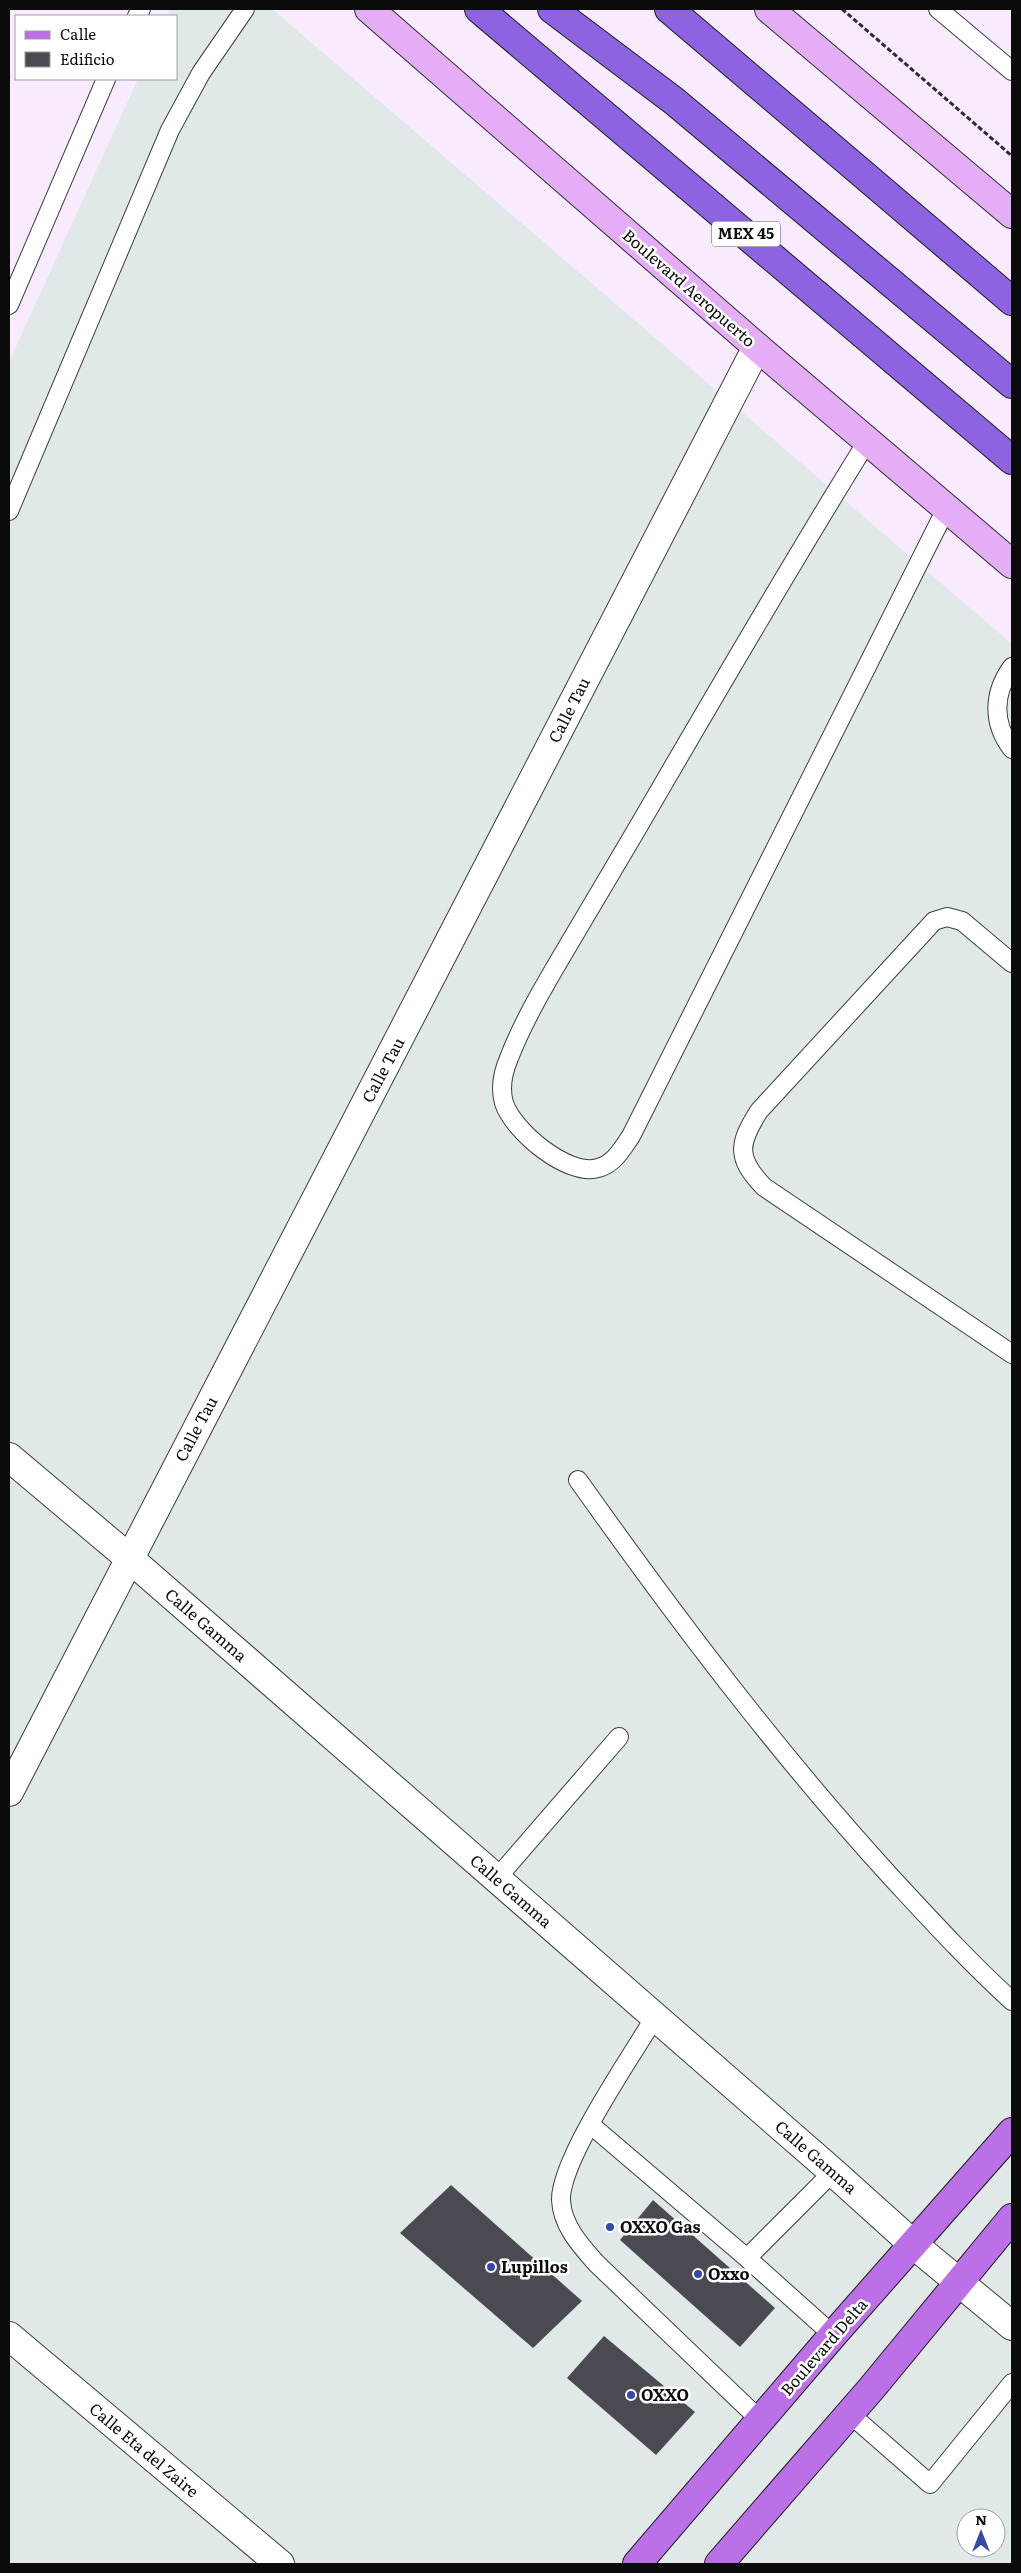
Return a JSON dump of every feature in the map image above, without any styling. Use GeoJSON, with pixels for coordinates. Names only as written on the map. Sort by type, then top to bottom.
{"type":"FeatureCollection","features":[{"type":"Feature","properties":{"kind":"highway","name":"MEX 45"},"geometry":{"type":"LineString","coordinates":[[479,9],[1012,460]]}},
{"type":"Feature","properties":{"kind":"highway"},"geometry":{"type":"LineString","coordinates":[[552,9],[674,101],[1012,384]]}},
{"type":"Feature","properties":{"kind":"highway"},"geometry":{"type":"LineString","coordinates":[[578,9],[674,101]]}},
{"type":"Feature","properties":{"kind":"highway"},"geometry":{"type":"LineString","coordinates":[[669,9],[1012,301]]}},
{"type":"Feature","properties":{"kind":"main road","name":"Boulevard Delta"},"geometry":{"type":"LineString","coordinates":[[637,2564],[760,2420],[1012,2132]]}},
{"type":"Feature","properties":{"kind":"main road"},"geometry":{"type":"LineString","coordinates":[[719,2564],[850,2414],[1012,2218]]}},
{"type":"Feature","properties":{"kind":"street","name":"Boulevard Aeropuerto"},"geometry":{"type":"LineString","coordinates":[[368,9],[757,347],[1012,564]]}},
{"type":"Feature","properties":{"kind":"street"},"geometry":{"type":"LineString","coordinates":[[769,9],[1012,214]]}},
{"type":"Feature","properties":{"kind":"street","name":"Calle Tau"},"geometry":{"type":"LineString","coordinates":[[9,1792],[757,347]]}},
{"type":"Feature","properties":{"kind":"street","name":"Calle Gamma"},"geometry":{"type":"LineString","coordinates":[[9,1457],[129,1558],[497,1878],[833,2172],[914,2246],[1012,2326]]}},
{"type":"Feature","properties":{"kind":"street","name":"Calle Eta del Zaire"},"geometry":{"type":"LineString","coordinates":[[9,2336],[280,2564]]}},
{"type":"Feature","properties":{"kind":"lane"},"geometry":{"type":"LineString","coordinates":[[9,511],[170,130],[201,73],[245,9]]}},
{"type":"Feature","properties":{"kind":"lane"},"geometry":{"type":"LineString","coordinates":[[938,9],[1012,71]]}},
{"type":"Feature","properties":{"kind":"lane"},"geometry":{"type":"LineString","coordinates":[[9,305],[106,80]]}},
{"type":"Feature","properties":{"kind":"lane"},"geometry":{"type":"LineString","coordinates":[[868,440],[807,538],[552,974],[508,1059],[502,1089],[509,1116],[522,1133],[569,1165],[583,1169],[596,1169],[606,1165],[621,1151],[631,1136],[947,507]]}},
{"type":"Feature","properties":{"kind":"lane"},"geometry":{"type":"LineString","coordinates":[[1012,667],[1002,681],[998,699],[997,720],[1004,738],[1012,749]]}},
{"type":"Feature","properties":{"kind":"lane"},"geometry":{"type":"LineString","coordinates":[[1012,963],[962,921],[947,916],[934,921],[759,1111],[745,1133],[743,1154],[748,1171],[764,1187],[1012,1354]]}},
{"type":"Feature","properties":{"kind":"lane"},"geometry":{"type":"LineString","coordinates":[[578,1480],[733,1692],[804,1779],[942,1932],[1012,2001]]}},
{"type":"Feature","properties":{"kind":"lane"},"geometry":{"type":"LineString","coordinates":[[497,1878],[619,1737]]}},
{"type":"Feature","properties":{"kind":"lane"},"geometry":{"type":"LineString","coordinates":[[655,2017],[576,2151],[564,2180],[561,2200],[566,2220],[577,2242],[596,2263],[760,2420]]}},
{"type":"Feature","properties":{"kind":"lane"},"geometry":{"type":"LineString","coordinates":[[591,2125],[747,2258],[833,2336]]}},
{"type":"Feature","properties":{"kind":"lane"},"geometry":{"type":"LineString","coordinates":[[747,2258],[833,2172]]}},
{"type":"Feature","properties":{"kind":"lane"},"geometry":{"type":"LineString","coordinates":[[850,2414],[930,2484],[1012,2383]]}},
{"type":"Feature","properties":{"kind":"path"},"geometry":{"type":"LineString","coordinates":[[842,9],[1012,156]]}},
{"type":"Feature","properties":{"kind":"shaded area"},"geometry":{"type":"Polygon","coordinates":[[[170,9],[272,9],[1012,644],[1012,2564],[9,2564],[9,362],[138,80],[178,80],[178,15],[167,15],[170,9]]]}},
{"type":"Feature","properties":{"kind":"building","name":"Lupillos"},"geometry":{"type":"Polygon","coordinates":[[[451,2185],[582,2301],[533,2348],[400,2233],[451,2185]]]}},
{"type":"Feature","properties":{"kind":"building","name":"Oxxo"},"geometry":{"type":"Polygon","coordinates":[[[653,2200],[775,2308],[740,2347],[620,2240],[653,2200]]]}},
{"type":"Feature","properties":{"kind":"building","name":"OXXO"},"geometry":{"type":"Polygon","coordinates":[[[604,2336],[695,2412],[656,2455],[567,2378],[604,2336]]]}},
{"type":"Feature","properties":{"kind":"place","name":"OXXO Gas"},"geometry":{"type":"Point","coordinates":[610,2227]}},
{"type":"Feature","properties":{"kind":"place","name":"Lupillos"},"geometry":{"type":"Point","coordinates":[491,2267]}},
{"type":"Feature","properties":{"kind":"place","name":"Oxxo"},"geometry":{"type":"Point","coordinates":[698,2274]}},
{"type":"Feature","properties":{"kind":"place","name":"OXXO"},"geometry":{"type":"Point","coordinates":[631,2395]}}]}
